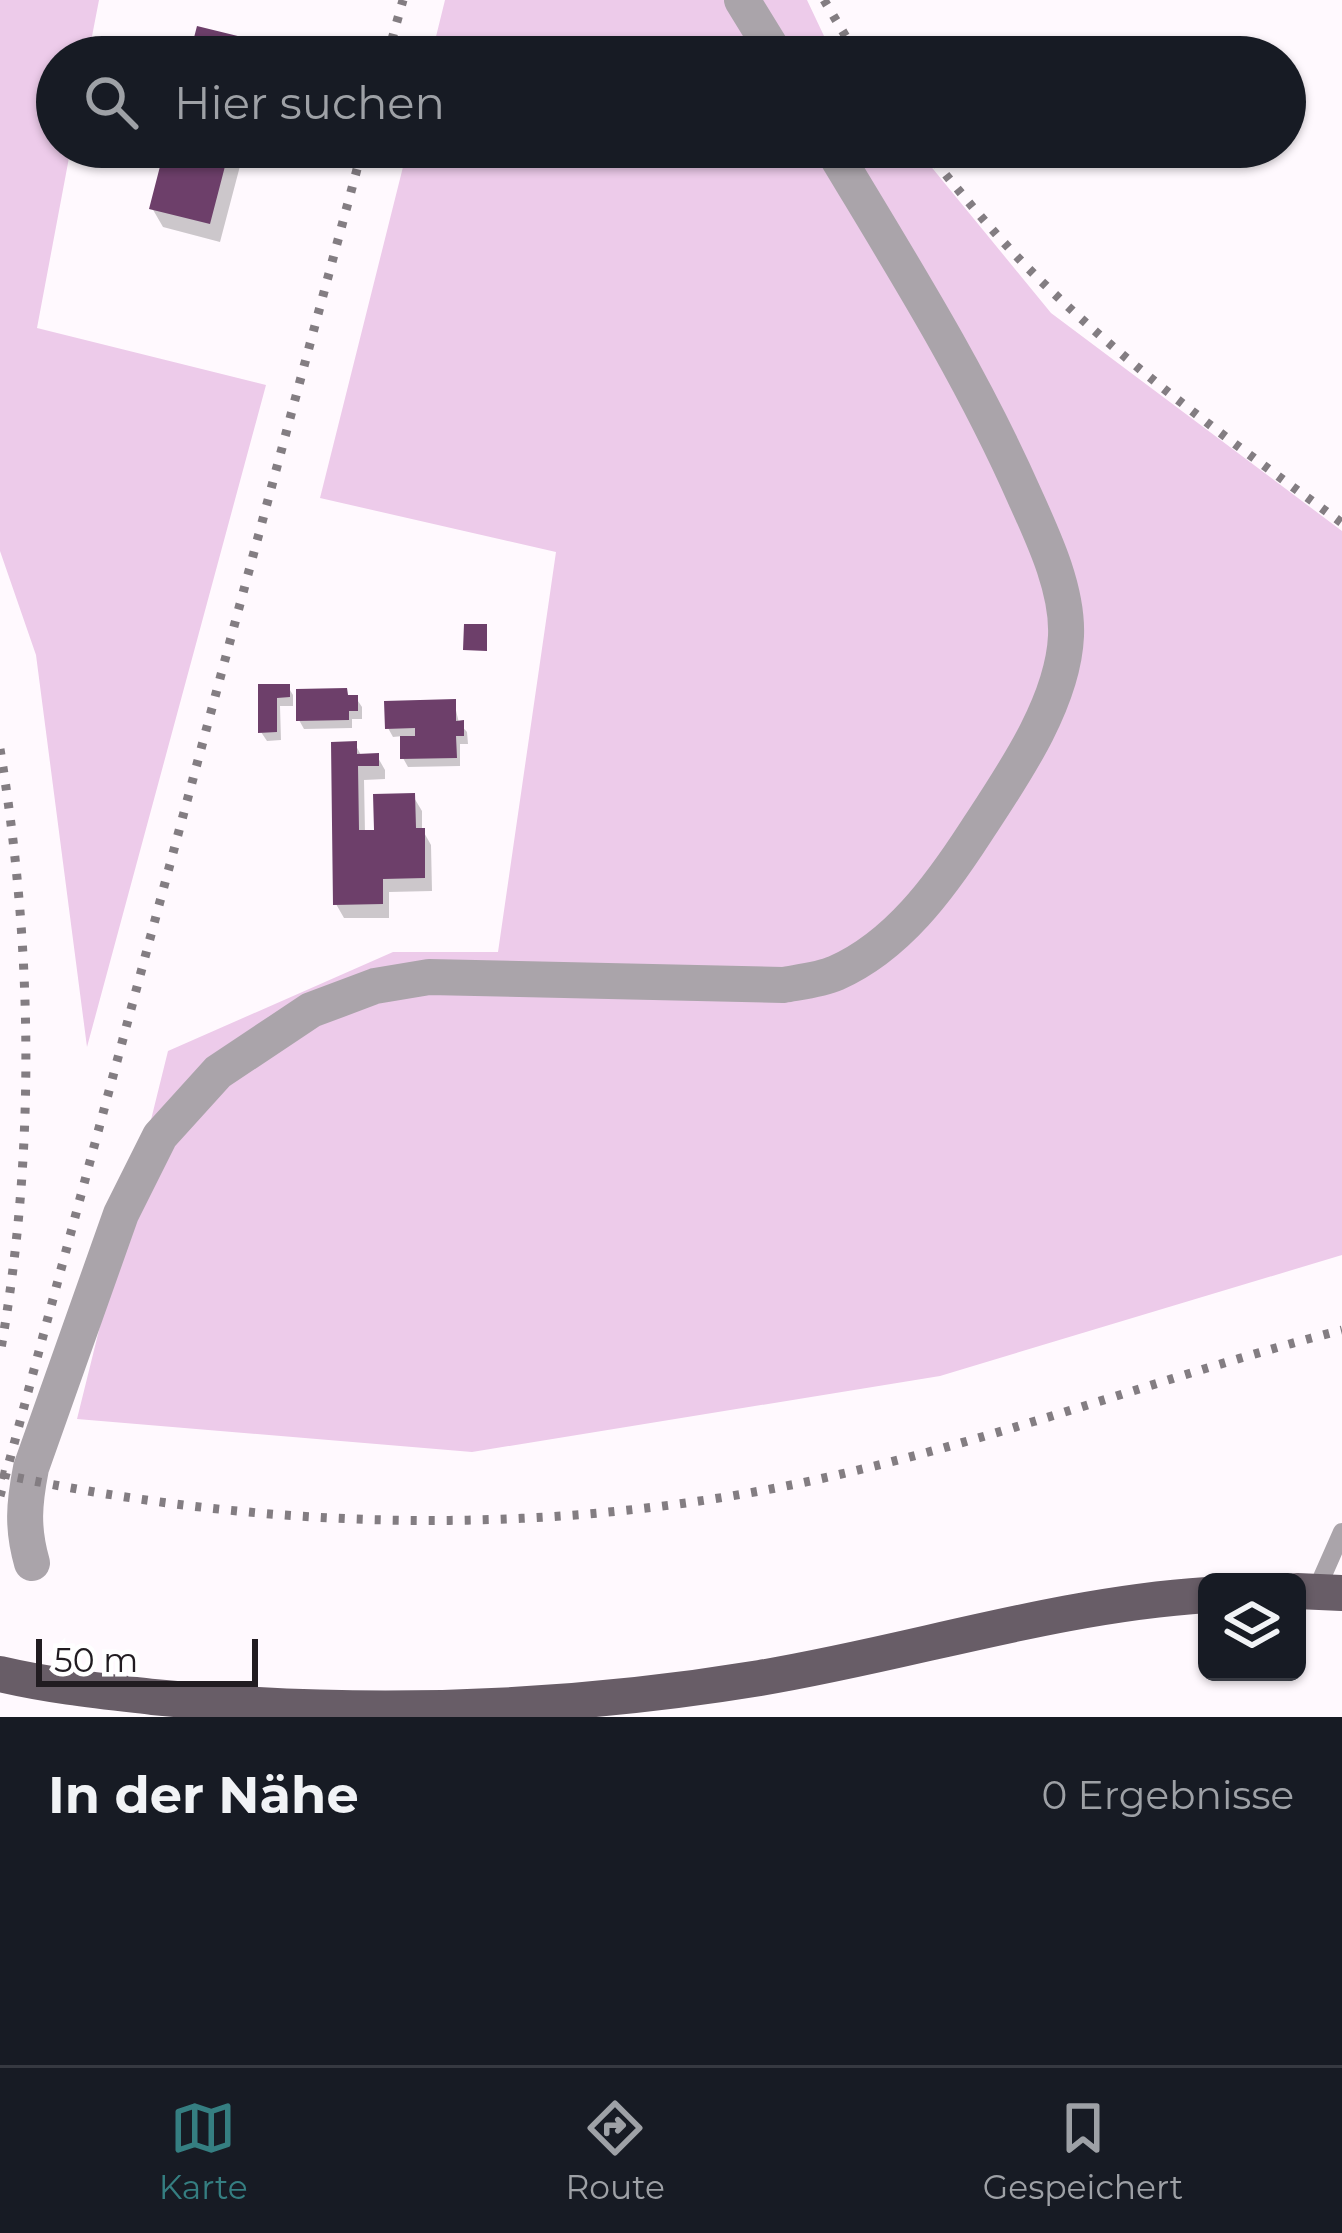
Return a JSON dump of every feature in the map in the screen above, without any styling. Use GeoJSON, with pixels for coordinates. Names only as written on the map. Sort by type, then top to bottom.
{"type":"FeatureCollection","features":[{"type":"Feature","properties":{"kind":"main road"},"geometry":{"type":"LineString","coordinates":[[0,1674],[45,1684],[192,1701],[332,1711],[466,1709],[613,1699],[763,1677],[1078,1609],[1198,1596]]}},
{"type":"Feature","properties":{"kind":"street"},"geometry":{"type":"LineString","coordinates":[[742,0],[764,36]]}},
{"type":"Feature","properties":{"kind":"street"},"geometry":{"type":"LineString","coordinates":[[32,1563],[23,1506],[32,1468],[121,1214],[160,1136],[218,1072],[310,1010],[375,986],[429,977],[782,985],[834,975],[887,941],[944,882],[1008,783],[1040,725],[1066,640],[1052,565],[1005,452],[943,329],[844,168]]}},
{"type":"Feature","properties":{"kind":"lane"},"geometry":{"type":"LineString","coordinates":[[1318,1592],[1342,1532]]}},
{"type":"Feature","properties":{"kind":"shaded area"},"geometry":{"type":"Polygon","coordinates":[[[0,0],[99,0],[92,36],[36,36],[36,168],[67,168],[37,328],[266,385],[87,1047],[36,655],[0,551],[0,0]]]}},
{"type":"Feature","properties":{"kind":"shaded area"},"geometry":{"type":"Polygon","coordinates":[[[445,0],[807,0],[824,36],[436,36],[445,0]]]}},
{"type":"Feature","properties":{"kind":"shaded area"},"geometry":{"type":"Polygon","coordinates":[[[403,168],[932,168],[1051,313],[1342,531],[1342,1255],[940,1376],[472,1452],[77,1419],[168,1051],[393,952],[498,952],[556,552],[320,498],[403,168]]]}},
{"type":"Feature","properties":{"kind":"building"},"geometry":{"type":"Polygon","coordinates":[[[197,26],[238,36],[194,36],[197,26]]]}},
{"type":"Feature","properties":{"kind":"building"},"geometry":{"type":"Polygon","coordinates":[[[160,168],[225,168],[210,224],[149,209],[160,168]]]}},
{"type":"Feature","properties":{"kind":"building"},"geometry":{"type":"Polygon","coordinates":[[[464,624],[487,624],[487,651],[463,650],[464,624]]]}},
{"type":"Feature","properties":{"kind":"building"},"geometry":{"type":"Polygon","coordinates":[[[258,684],[290,684],[290,697],[277,698],[277,732],[258,733],[258,684]]]}},
{"type":"Feature","properties":{"kind":"building"},"geometry":{"type":"Polygon","coordinates":[[[347,688],[348,695],[358,695],[358,711],[349,711],[349,720],[296,721],[296,689],[347,688]]]}},
{"type":"Feature","properties":{"kind":"building"},"geometry":{"type":"Polygon","coordinates":[[[456,699],[456,721],[464,720],[464,736],[456,736],[457,758],[400,759],[400,736],[415,736],[415,728],[385,729],[384,701],[456,699]]]}},
{"type":"Feature","properties":{"kind":"building"},"geometry":{"type":"Polygon","coordinates":[[[357,741],[357,754],[379,753],[379,766],[358,766],[359,830],[374,830],[373,794],[415,793],[416,828],[425,828],[425,878],[383,879],[383,904],[333,905],[331,742],[357,741]]]}},
{"type":"Feature","properties":{"kind":"railway"},"geometry":{"type":"LineString","coordinates":[[393,36],[403,0]]}},
{"type":"Feature","properties":{"kind":"railway"},"geometry":{"type":"LineString","coordinates":[[824,0],[845,36]]}},
{"type":"Feature","properties":{"kind":"railway"},"geometry":{"type":"LineString","coordinates":[[0,1496],[357,168]]}},
{"type":"Feature","properties":{"kind":"railway"},"geometry":{"type":"LineString","coordinates":[[941,168],[1008,247],[1111,345],[1342,523]]}},
{"type":"Feature","properties":{"kind":"railway"},"geometry":{"type":"LineString","coordinates":[[0,749],[19,899],[26,1051],[20,1203],[0,1354]]}},
{"type":"Feature","properties":{"kind":"railway"},"geometry":{"type":"LineString","coordinates":[[0,1474],[106,1494],[320,1517],[534,1518],[642,1509],[854,1471],[1342,1330]]}}]}
